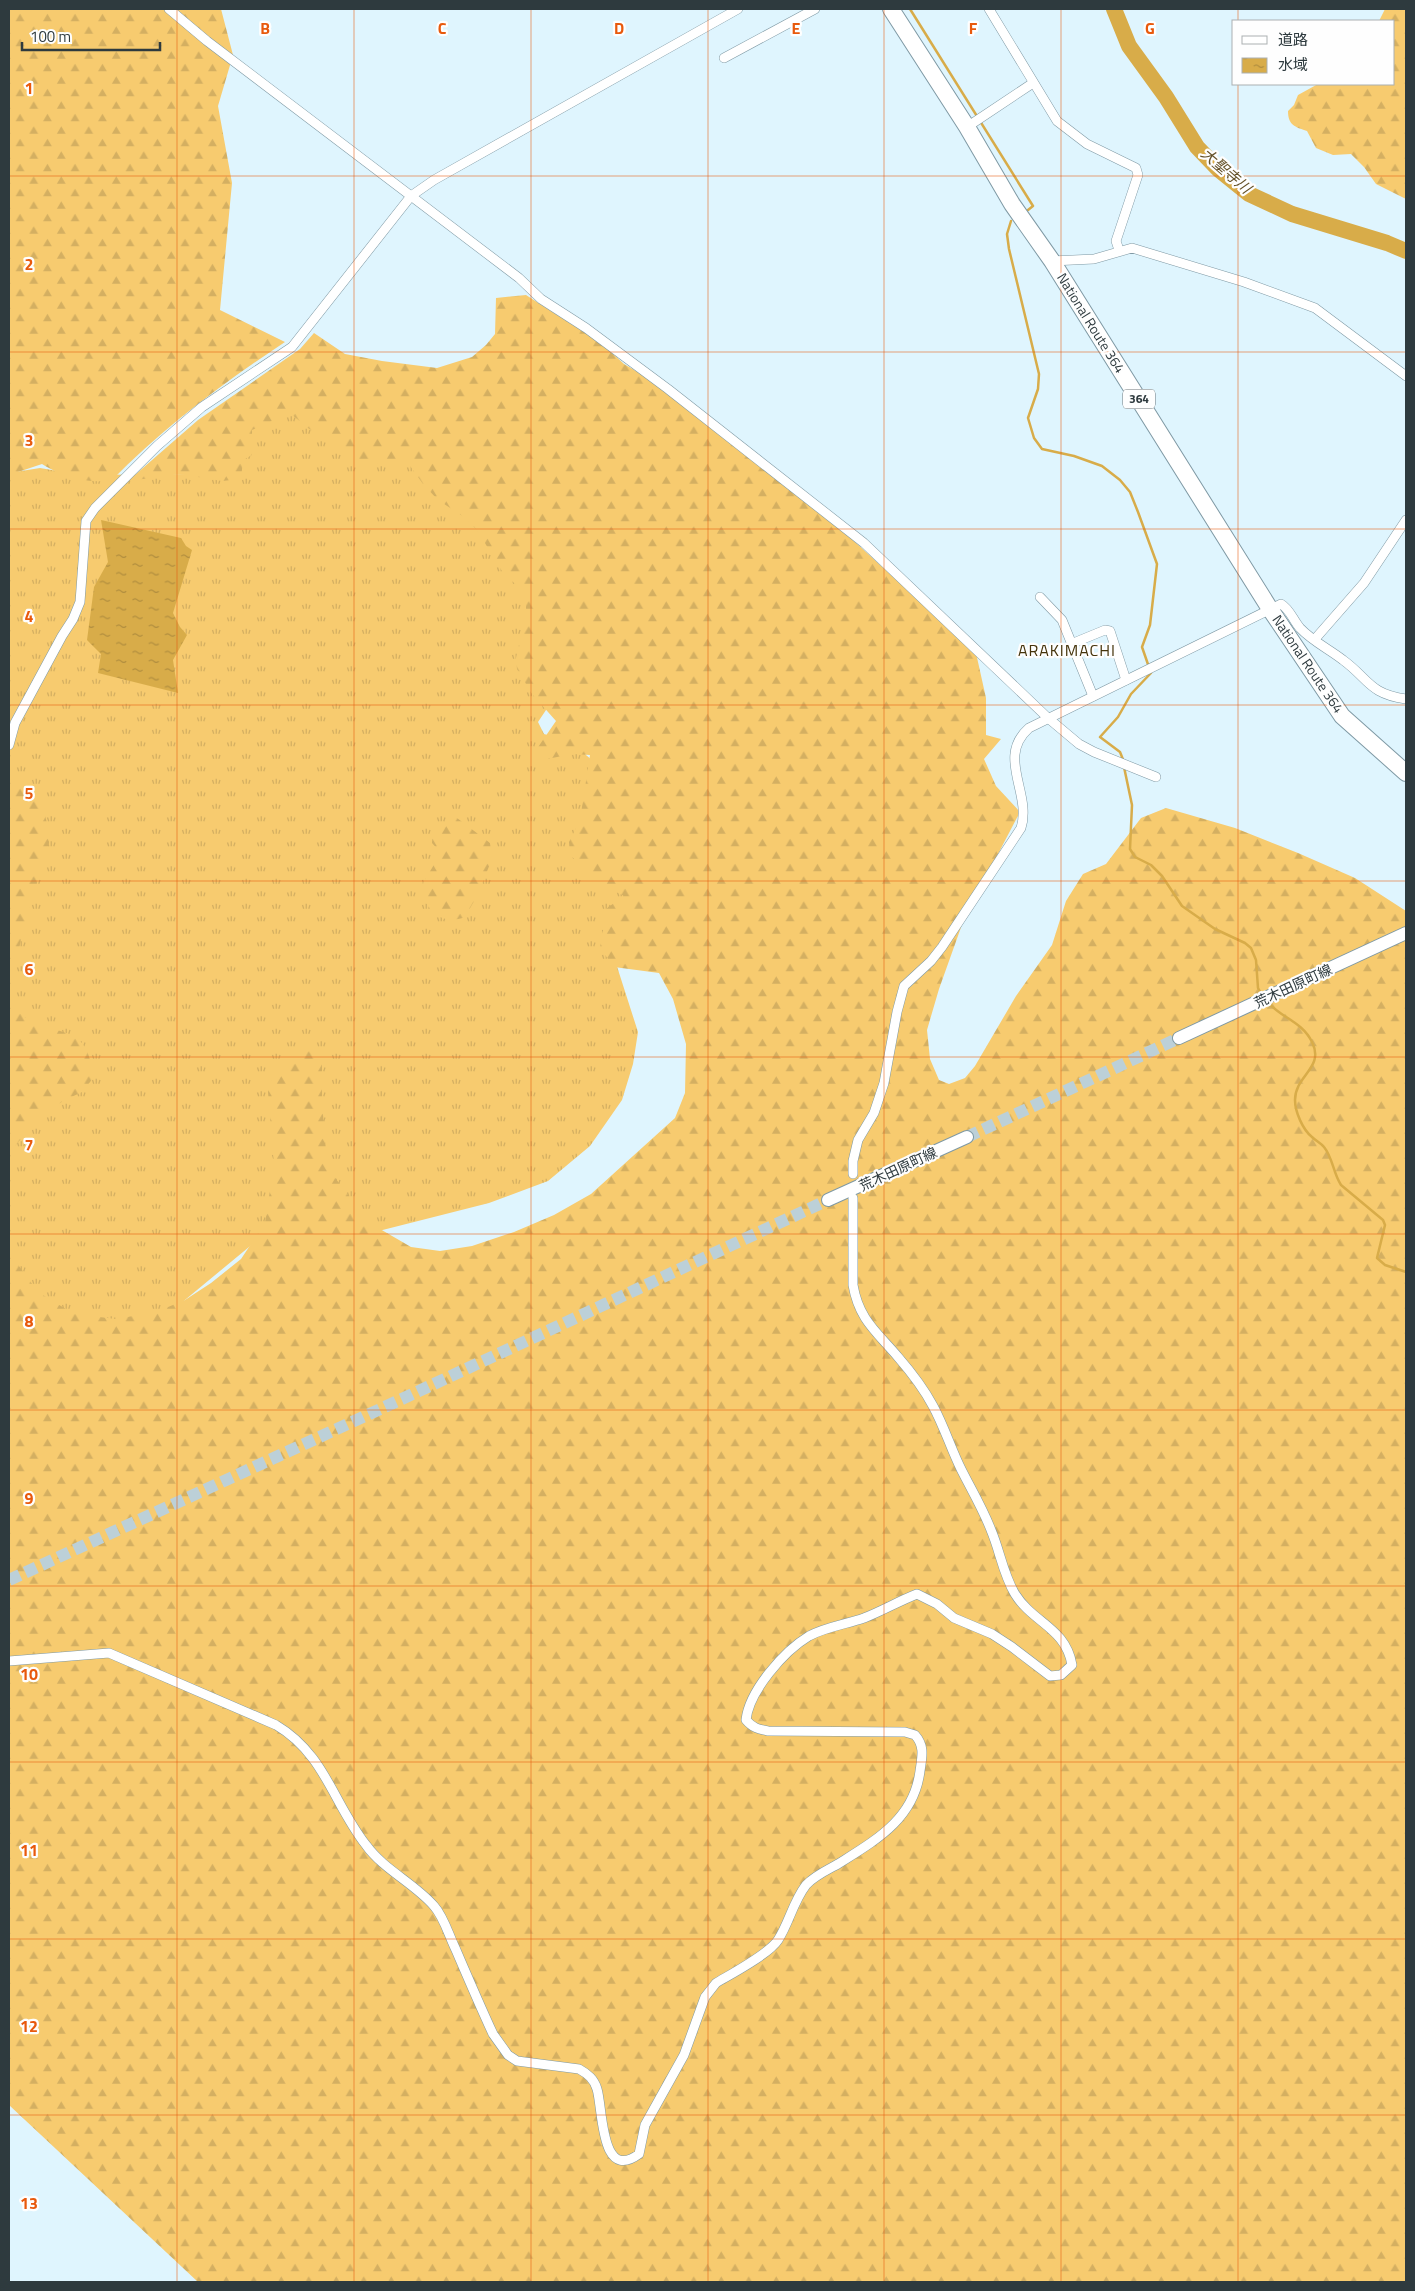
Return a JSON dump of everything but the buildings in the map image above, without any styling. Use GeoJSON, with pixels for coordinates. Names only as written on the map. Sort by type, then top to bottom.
{"type":"FeatureCollection","features":[{"type":"Feature","properties":{"kind":"highway","name":"National Route 364"},"geometry":{"type":"LineString","coordinates":[[891,9],[967,127],[1012,204],[1052,261],[1270,609],[1342,716],[1406,773]]}},
{"type":"Feature","properties":{"kind":"main road","name":"荒木田原町線"},"geometry":{"type":"LineString","coordinates":[[1180,1038],[1406,933]]}},
{"type":"Feature","properties":{"kind":"main road","name":"荒木田原町線"},"geometry":{"type":"LineString","coordinates":[[828,1200],[967,1137]]}},
{"type":"Feature","properties":{"kind":"street"},"geometry":{"type":"LineString","coordinates":[[168,9],[207,41],[518,278],[541,299],[586,328],[668,389],[864,543],[1048,718],[1079,744],[1156,777]]}},
{"type":"Feature","properties":{"kind":"street"},"geometry":{"type":"LineString","coordinates":[[9,744],[15,723],[73,619],[80,602],[86,521],[95,508],[157,446],[202,407],[292,347],[411,196],[434,180],[738,9]]}},
{"type":"Feature","properties":{"kind":"street"},"geometry":{"type":"LineString","coordinates":[[724,58],[816,9]]}},
{"type":"Feature","properties":{"kind":"street"},"geometry":{"type":"LineString","coordinates":[[989,9],[1033,83],[1062,126],[1087,144],[1136,168],[1138,175],[1116,241],[1119,250]]}},
{"type":"Feature","properties":{"kind":"street"},"geometry":{"type":"LineString","coordinates":[[967,127],[1033,83]]}},
{"type":"Feature","properties":{"kind":"street"},"geometry":{"type":"LineString","coordinates":[[1052,261],[1094,259],[1119,250],[1132,248],[1142,250],[1315,308],[1406,376]]}},
{"type":"Feature","properties":{"kind":"street"},"geometry":{"type":"LineString","coordinates":[[1314,639],[1364,583],[1406,520]]}},
{"type":"Feature","properties":{"kind":"street"},"geometry":{"type":"LineString","coordinates":[[1040,598],[1062,620],[1092,696]]}},
{"type":"Feature","properties":{"kind":"street"},"geometry":{"type":"LineString","coordinates":[[853,1174],[853,1161],[858,1140],[874,1113],[888,1067],[896,1012],[904,986],[931,961],[948,939],[1021,828],[1024,819],[1014,752],[1016,745],[1029,728],[1281,604],[1285,606],[1299,627],[1343,660],[1371,688],[1384,694],[1406,699]]}},
{"type":"Feature","properties":{"kind":"street"},"geometry":{"type":"LineString","coordinates":[[1071,644],[1106,630],[1110,631],[1126,680]]}},
{"type":"Feature","properties":{"kind":"street"},"geometry":{"type":"LineString","coordinates":[[9,1662],[109,1653],[276,1725],[295,1738],[312,1756],[366,1846],[435,1907],[493,2034],[501,2047],[517,2061],[579,2070],[586,2073],[593,2079],[597,2089],[605,2144],[614,2156],[624,2161],[632,2159],[639,2154],[645,2125],[684,2055],[697,2014],[708,1990],[770,1948],[778,1940],[792,1908],[807,1884],[898,1821],[906,1812],[917,1787],[923,1756],[922,1746],[915,1735],[905,1732],[768,1731],[756,1729],[750,1724],[746,1720],[751,1702],[783,1656],[810,1636],[866,1617],[917,1594],[937,1604],[954,1618],[992,1634],[1050,1676],[1061,1675],[1072,1665],[1066,1644],[1056,1632],[1024,1607],[1014,1592],[1005,1575],[988,1520],[961,1469],[934,1408],[919,1384],[898,1357],[871,1329],[863,1316],[855,1298],[853,1285],[853,1198]]}},
{"type":"Feature","properties":{"kind":"green space"},"geometry":{"type":"Polygon","coordinates":[[[9,9],[221,9],[233,55],[218,106],[232,183],[220,310],[285,342],[194,407],[151,443],[111,481],[91,481],[75,478],[59,473],[42,464],[9,475],[9,9]]]}},
{"type":"Feature","properties":{"kind":"green space"},"geometry":{"type":"Polygon","coordinates":[[[1385,9],[1406,9],[1406,199],[1376,184],[1364,167],[1351,154],[1333,155],[1316,148],[1307,131],[1293,125],[1288,116],[1288,111],[1294,105],[1298,95],[1316,85],[1395,85],[1395,20],[1380,20],[1385,9]]]}},
{"type":"Feature","properties":{"kind":"green space"},"geometry":{"type":"Polygon","coordinates":[[[526,295],[601,343],[624,364],[646,377],[842,530],[976,653],[986,698],[986,735],[1001,739],[984,759],[996,786],[1020,812],[964,919],[939,989],[927,1030],[930,1059],[939,1080],[949,1084],[965,1078],[975,1066],[1016,996],[1052,945],[1066,901],[1083,874],[1106,864],[1141,818],[1166,808],[1235,828],[1298,853],[1355,878],[1406,911],[1406,2282],[198,2282],[9,2105],[9,1244],[16,1262],[38,1292],[74,1314],[116,1319],[156,1312],[185,1300],[211,1283],[241,1259],[265,1223],[274,1164],[268,1092],[273,1077],[306,1048],[317,1047],[322,1060],[322,1102],[326,1151],[333,1175],[368,1222],[411,1247],[440,1251],[472,1246],[514,1232],[554,1215],[591,1194],[675,1118],[685,1093],[686,1044],[673,999],[659,973],[614,967],[600,948],[607,908],[624,896],[599,883],[570,855],[569,842],[580,820],[590,755],[573,754],[536,761],[536,750],[556,721],[532,694],[517,669],[516,658],[526,613],[526,592],[505,576],[477,530],[461,515],[438,500],[423,484],[408,463],[389,465],[361,462],[308,428],[290,413],[252,430],[252,455],[243,460],[241,479],[222,481],[180,474],[128,481],[198,420],[300,349],[314,333],[345,354],[437,368],[472,357],[486,345],[495,334],[496,298],[526,295]]]}},
{"type":"Feature","properties":{"kind":"green space"},"geometry":{"type":"Polygon","coordinates":[[[285,406],[410,449],[526,571],[556,695],[538,722],[544,734],[569,741],[592,760],[635,879],[613,954],[638,1032],[633,1064],[622,1100],[590,1146],[548,1181],[489,1203],[355,1237],[272,1228],[145,1333],[9,1464],[9,473],[40,468],[81,475],[188,474],[241,432],[285,406]]]}},
{"type":"Feature","properties":{"kind":"green space"},"geometry":{"type":"Polygon","coordinates":[[[9,770],[27,783],[40,801],[47,822],[49,843],[18,953],[14,996],[17,1009],[22,1015],[36,1023],[78,1039],[87,1052],[94,1077],[82,1092],[63,1101],[37,1120],[9,1153],[9,770]]]}},
{"type":"Feature","properties":{"kind":"green space"},"geometry":{"type":"Polygon","coordinates":[[[449,816],[457,818],[490,843],[492,859],[477,896],[465,917],[449,920],[442,918],[431,910],[420,888],[441,853],[432,843],[433,828],[443,826],[449,816]]]}},
{"type":"Feature","properties":{"kind":"water"},"geometry":{"type":"Polygon","coordinates":[[[101,520],[181,538],[186,546],[192,550],[173,613],[180,627],[187,635],[173,660],[178,693],[98,673],[101,654],[87,640],[94,587],[108,562],[101,520]]]}},
{"type":"Feature","properties":{"kind":"waterway"},"geometry":{"type":"LineString","coordinates":[[910,9],[1033,206],[1028,210]]}},
{"type":"Feature","properties":{"kind":"waterway","name":"大聖寺川"},"geometry":{"type":"LineString","coordinates":[[1114,9],[1129,46],[1166,97],[1197,147],[1218,169],[1249,194],[1292,214],[1387,243],[1406,251]]}},
{"type":"Feature","properties":{"kind":"waterway"},"geometry":{"type":"LineString","coordinates":[[1011,221],[1007,234],[1009,249],[1039,374],[1038,389],[1028,418],[1034,438],[1042,449],[1074,456],[1102,466],[1120,480],[1130,492],[1157,564],[1150,625],[1142,647],[1151,673],[1131,694],[1118,717],[1100,737],[1120,752],[1124,762]]}},
{"type":"Feature","properties":{"kind":"waterway"},"geometry":{"type":"LineString","coordinates":[[1124,767],[1132,805],[1130,849],[1135,857],[1151,865],[1162,876],[1182,906],[1215,929],[1245,943],[1251,948],[1256,960],[1258,988],[1262,995]]}},
{"type":"Feature","properties":{"kind":"waterway"},"geometry":{"type":"LineString","coordinates":[[1267,1001],[1308,1035],[1315,1051],[1315,1059],[1296,1091],[1295,1105],[1303,1125],[1309,1134],[1327,1151],[1341,1185],[1383,1220],[1385,1225],[1377,1258],[1385,1265],[1406,1272]]}},
{"type":"Feature","properties":{"kind":"tunnel"},"geometry":{"type":"LineString","coordinates":[[967,1137],[1179,1038]]}},
{"type":"Feature","properties":{"kind":"tunnel"},"geometry":{"type":"LineString","coordinates":[[9,1580],[828,1200]]}},
{"type":"Feature","properties":{"kind":"district","name":"ARAKIMACHI"},"geometry":{"type":"Point","coordinates":[1067,650]}}]}
